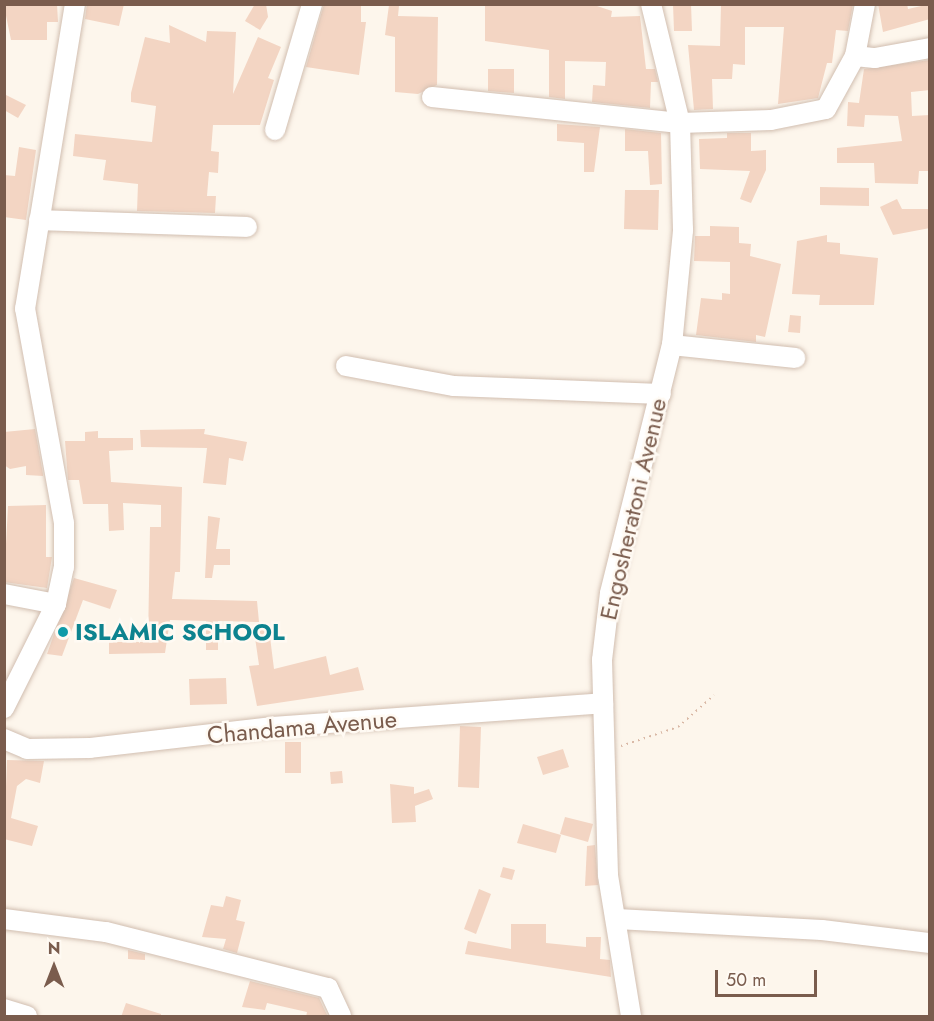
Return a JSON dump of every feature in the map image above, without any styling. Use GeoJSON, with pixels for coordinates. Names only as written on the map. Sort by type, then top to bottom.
{"type":"FeatureCollection","features":[{"type":"Feature","properties":{"kind":"street"},"geometry":{"type":"LineString","coordinates":[[4,708],[56,604],[63,577],[64,523],[25,309],[75,4]]}},
{"type":"Feature","properties":{"kind":"street"},"geometry":{"type":"LineString","coordinates":[[275,130],[312,4]]}},
{"type":"Feature","properties":{"kind":"street","name":"Engosheratoni Avenue"},"geometry":{"type":"LineString","coordinates":[[631,1017],[617,919],[608,875],[603,703],[610,593],[672,345],[683,230],[680,123],[651,4]]}},
{"type":"Feature","properties":{"kind":"street"},"geometry":{"type":"LineString","coordinates":[[432,97],[680,123],[771,120],[826,109],[855,56],[865,4]]}},
{"type":"Feature","properties":{"kind":"street"},"geometry":{"type":"LineString","coordinates":[[855,56],[875,58],[930,48]]}},
{"type":"Feature","properties":{"kind":"street"},"geometry":{"type":"LineString","coordinates":[[39,220],[247,227]]}},
{"type":"Feature","properties":{"kind":"street"},"geometry":{"type":"LineString","coordinates":[[672,345],[795,358]]}},
{"type":"Feature","properties":{"kind":"street"},"geometry":{"type":"LineString","coordinates":[[346,366],[454,386],[660,394]]}},
{"type":"Feature","properties":{"kind":"street"},"geometry":{"type":"LineString","coordinates":[[4,594],[56,604]]}},
{"type":"Feature","properties":{"kind":"street","name":"Chandama Avenue"},"geometry":{"type":"LineString","coordinates":[[5,737],[27,748],[90,748],[272,727],[603,703]]}},
{"type":"Feature","properties":{"kind":"street"},"geometry":{"type":"LineString","coordinates":[[4,919],[106,932],[328,988],[341,1017]]}},
{"type":"Feature","properties":{"kind":"street"},"geometry":{"type":"LineString","coordinates":[[617,919],[822,930],[930,943]]}},
{"type":"Feature","properties":{"kind":"street"},"geometry":{"type":"LineString","coordinates":[[4,1010],[27,1017]]}},
{"type":"Feature","properties":{"kind":"path"},"geometry":{"type":"LineString","coordinates":[[604,752],[678,727],[714,695]]}},
{"type":"Feature","properties":{"kind":"building"},"geometry":{"type":"Polygon","coordinates":[[[57,4],[58,22],[47,22],[47,40],[11,40],[4,6],[57,4]]]}},
{"type":"Feature","properties":{"kind":"building"},"geometry":{"type":"Polygon","coordinates":[[[87,4],[124,4],[119,26],[85,19],[87,4]]]}},
{"type":"Feature","properties":{"kind":"building"},"geometry":{"type":"Polygon","coordinates":[[[255,4],[266,4],[268,17],[260,30],[245,21],[255,4]]]}},
{"type":"Feature","properties":{"kind":"building"},"geometry":{"type":"Polygon","coordinates":[[[324,4],[361,4],[361,22],[366,22],[359,75],[306,67],[324,4]]]}},
{"type":"Feature","properties":{"kind":"building"},"geometry":{"type":"Polygon","coordinates":[[[485,4],[591,4],[612,11],[611,17],[640,16],[646,69],[655,69],[658,82],[651,82],[650,108],[592,102],[593,85],[605,86],[606,62],[565,61],[565,99],[549,97],[549,50],[485,41],[485,4]]]}},
{"type":"Feature","properties":{"kind":"building"},"geometry":{"type":"Polygon","coordinates":[[[673,4],[691,4],[692,31],[674,31],[673,4]]]}},
{"type":"Feature","properties":{"kind":"building"},"geometry":{"type":"Polygon","coordinates":[[[721,4],[853,4],[848,31],[836,30],[832,63],[827,63],[818,98],[778,104],[784,27],[745,27],[745,65],[733,64],[732,79],[712,79],[713,109],[694,110],[688,45],[720,46],[721,4]]]}},
{"type":"Feature","properties":{"kind":"building"},"geometry":{"type":"Polygon","coordinates":[[[878,4],[907,4],[908,9],[930,4],[930,19],[883,32],[878,4]]]}},
{"type":"Feature","properties":{"kind":"building"},"geometry":{"type":"Polygon","coordinates":[[[389,5],[399,6],[398,16],[438,17],[437,85],[418,94],[395,92],[395,37],[385,35],[389,5]]]}},
{"type":"Feature","properties":{"kind":"building"},"geometry":{"type":"Polygon","coordinates":[[[169,25],[206,42],[207,31],[236,32],[233,94],[258,37],[281,47],[268,78],[274,80],[260,125],[213,125],[211,151],[219,152],[218,173],[209,172],[207,196],[216,196],[215,213],[137,211],[138,184],[103,180],[106,160],[73,156],[75,134],[152,142],[156,106],[131,102],[131,93],[145,37],[170,43],[169,25]]]}},
{"type":"Feature","properties":{"kind":"building"},"geometry":{"type":"Polygon","coordinates":[[[930,60],[930,90],[911,92],[912,116],[930,115],[930,171],[919,171],[918,184],[875,183],[874,163],[837,163],[837,148],[902,141],[898,116],[865,115],[864,127],[847,126],[848,102],[859,103],[864,69],[930,60]]]}},
{"type":"Feature","properties":{"kind":"building"},"geometry":{"type":"Polygon","coordinates":[[[488,69],[514,69],[514,93],[488,91],[488,69]]]}},
{"type":"Feature","properties":{"kind":"building"},"geometry":{"type":"Polygon","coordinates":[[[4,94],[26,105],[18,118],[4,110],[4,94]]]}},
{"type":"Feature","properties":{"kind":"building"},"geometry":{"type":"Polygon","coordinates":[[[557,124],[600,127],[594,172],[584,172],[584,143],[557,141],[557,124]]]}},
{"type":"Feature","properties":{"kind":"building"},"geometry":{"type":"Polygon","coordinates":[[[625,129],[661,133],[662,184],[650,185],[648,151],[625,151],[625,129]]]}},
{"type":"Feature","properties":{"kind":"building"},"geometry":{"type":"Polygon","coordinates":[[[727,133],[751,133],[751,151],[766,150],[766,170],[751,203],[740,199],[750,171],[700,169],[699,139],[727,138],[727,133]]]}},
{"type":"Feature","properties":{"kind":"building"},"geometry":{"type":"Polygon","coordinates":[[[19,147],[36,150],[26,220],[4,217],[4,175],[15,176],[19,147]]]}},
{"type":"Feature","properties":{"kind":"building"},"geometry":{"type":"Polygon","coordinates":[[[820,187],[869,188],[869,206],[820,205],[820,187]]]}},
{"type":"Feature","properties":{"kind":"building"},"geometry":{"type":"Polygon","coordinates":[[[625,190],[659,190],[658,230],[624,229],[625,190]]]}},
{"type":"Feature","properties":{"kind":"building"},"geometry":{"type":"Polygon","coordinates":[[[897,199],[902,209],[930,209],[930,228],[893,235],[880,207],[897,199]]]}},
{"type":"Feature","properties":{"kind":"building"},"geometry":{"type":"Polygon","coordinates":[[[710,226],[739,227],[739,243],[751,244],[750,256],[781,264],[765,337],[756,335],[756,342],[696,335],[701,298],[722,300],[722,293],[730,294],[730,262],[694,261],[695,236],[710,236],[710,226]]]}},
{"type":"Feature","properties":{"kind":"building"},"geometry":{"type":"Polygon","coordinates":[[[827,235],[827,242],[840,243],[840,254],[878,258],[874,305],[819,305],[820,295],[792,294],[797,241],[827,235]]]}},
{"type":"Feature","properties":{"kind":"building"},"geometry":{"type":"Polygon","coordinates":[[[790,315],[801,316],[800,333],[788,332],[790,315]]]}},
{"type":"Feature","properties":{"kind":"building"},"geometry":{"type":"Polygon","coordinates":[[[35,429],[43,476],[26,475],[26,466],[10,469],[4,465],[4,432],[35,429]]]}},
{"type":"Feature","properties":{"kind":"building"},"geometry":{"type":"Polygon","coordinates":[[[205,429],[204,434],[247,442],[243,461],[229,458],[226,485],[203,483],[207,448],[141,447],[140,430],[205,429]]]}},
{"type":"Feature","properties":{"kind":"building"},"geometry":{"type":"Polygon","coordinates":[[[98,431],[98,438],[133,438],[133,450],[109,451],[111,482],[182,487],[180,572],[175,572],[172,599],[257,601],[259,622],[218,621],[218,650],[206,650],[206,621],[170,620],[165,653],[109,654],[109,642],[148,642],[150,527],[161,527],[161,505],[123,503],[124,530],[109,531],[108,504],[83,504],[79,480],[68,480],[65,441],[85,441],[85,432],[98,431]]]}},
{"type":"Feature","properties":{"kind":"building"},"geometry":{"type":"Polygon","coordinates":[[[46,505],[46,557],[52,557],[47,588],[4,582],[8,506],[46,505]]]}},
{"type":"Feature","properties":{"kind":"building"},"geometry":{"type":"Polygon","coordinates":[[[208,516],[220,518],[216,549],[230,549],[230,565],[214,565],[212,578],[205,578],[208,516]]]}},
{"type":"Feature","properties":{"kind":"building","name":"ISLAMIC SCHOOL"},"geometry":{"type":"Polygon","coordinates":[[[74,578],[117,590],[110,609],[83,600],[62,656],[47,654],[74,578]]]}},
{"type":"Feature","properties":{"kind":"building"},"geometry":{"type":"Polygon","coordinates":[[[269,629],[274,669],[326,656],[330,675],[358,667],[364,690],[257,706],[249,666],[259,665],[254,631],[269,629]]]}},
{"type":"Feature","properties":{"kind":"building"},"geometry":{"type":"Polygon","coordinates":[[[226,678],[227,704],[190,705],[189,679],[226,678]]]}},
{"type":"Feature","properties":{"kind":"building"},"geometry":{"type":"Polygon","coordinates":[[[460,726],[481,727],[479,788],[458,787],[460,726]]]}},
{"type":"Feature","properties":{"kind":"building"},"geometry":{"type":"Polygon","coordinates":[[[285,742],[301,742],[301,773],[285,773],[285,742]]]}},
{"type":"Feature","properties":{"kind":"building"},"geometry":{"type":"Polygon","coordinates":[[[563,749],[569,767],[543,775],[537,757],[563,749]]]}},
{"type":"Feature","properties":{"kind":"building"},"geometry":{"type":"Polygon","coordinates":[[[7,760],[44,761],[40,783],[26,779],[17,786],[11,818],[38,826],[32,846],[4,839],[7,760]]]}},
{"type":"Feature","properties":{"kind":"building"},"geometry":{"type":"Polygon","coordinates":[[[342,771],[343,783],[331,784],[330,772],[342,771]]]}},
{"type":"Feature","properties":{"kind":"building"},"geometry":{"type":"Polygon","coordinates":[[[390,784],[414,787],[414,794],[429,789],[433,799],[415,806],[416,822],[392,823],[390,784]]]}},
{"type":"Feature","properties":{"kind":"building"},"geometry":{"type":"Polygon","coordinates":[[[565,817],[593,824],[588,842],[560,834],[565,817]]]}},
{"type":"Feature","properties":{"kind":"building"},"geometry":{"type":"Polygon","coordinates":[[[523,824],[561,835],[556,853],[517,843],[523,824]]]}},
{"type":"Feature","properties":{"kind":"building"},"geometry":{"type":"Polygon","coordinates":[[[595,845],[598,885],[585,886],[587,846],[595,845]]]}},
{"type":"Feature","properties":{"kind":"building"},"geometry":{"type":"Polygon","coordinates":[[[503,867],[515,870],[512,880],[500,877],[503,867]]]}},
{"type":"Feature","properties":{"kind":"building"},"geometry":{"type":"Polygon","coordinates":[[[479,889],[491,894],[476,934],[464,929],[479,889]]]}},
{"type":"Feature","properties":{"kind":"building"},"geometry":{"type":"Polygon","coordinates":[[[226,896],[241,900],[236,920],[245,922],[237,953],[223,949],[226,939],[202,937],[211,905],[223,907],[226,896]]]}},
{"type":"Feature","properties":{"kind":"building"},"geometry":{"type":"Polygon","coordinates":[[[511,924],[546,924],[546,943],[586,947],[586,937],[601,937],[600,959],[610,960],[611,977],[465,954],[468,941],[511,949],[511,924]]]}},
{"type":"Feature","properties":{"kind":"building"},"geometry":{"type":"Polygon","coordinates":[[[128,950],[145,954],[145,960],[128,959],[128,950]]]}},
{"type":"Feature","properties":{"kind":"building"},"geometry":{"type":"Polygon","coordinates":[[[250,981],[319,998],[328,1017],[306,1017],[307,1012],[267,1003],[265,1010],[242,1007],[250,981]]]}},
{"type":"Feature","properties":{"kind":"building"},"geometry":{"type":"Polygon","coordinates":[[[126,1003],[161,1014],[161,1017],[121,1017],[126,1003]]]}},
{"type":"Feature","properties":{"kind":"place","name":"ISLAMIC SCHOOL"},"geometry":{"type":"Point","coordinates":[63,632]}}]}
